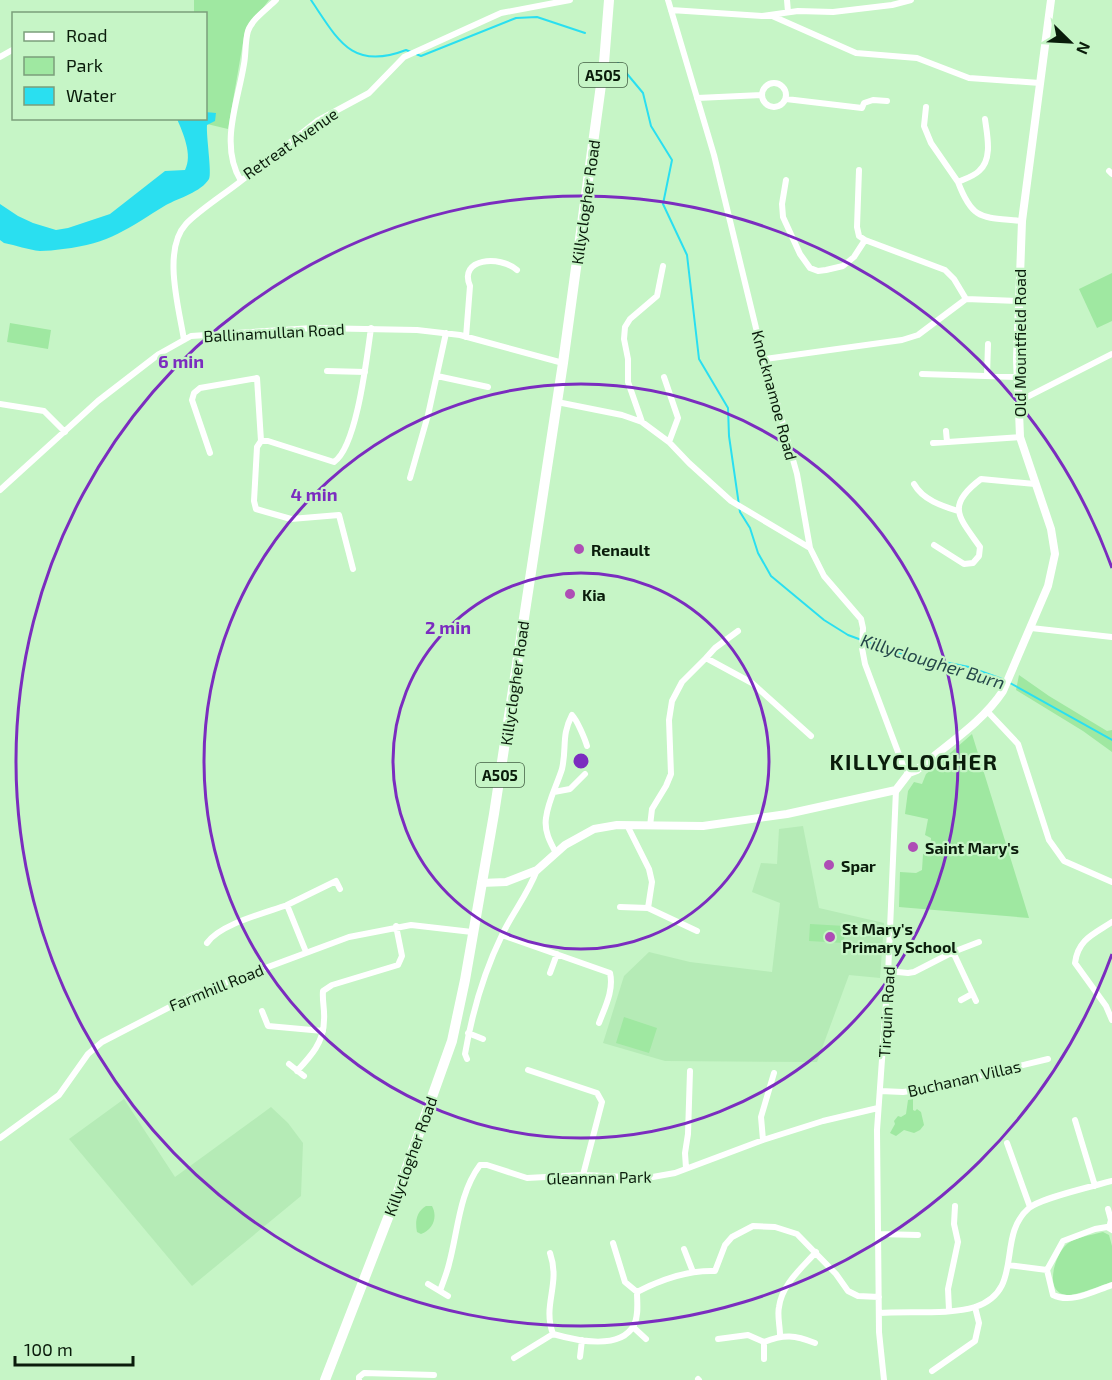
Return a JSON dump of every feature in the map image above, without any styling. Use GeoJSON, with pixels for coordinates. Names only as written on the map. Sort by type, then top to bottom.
{"type":"FeatureCollection","features":[{"type":"Feature","properties":{"kind":"highway","name":"Killyclogher Road"},"geometry":{"type":"LineString","coordinates":[[325,1380],[398,1192],[452,1041],[465,980],[494,814],[563,363],[603,75],[609,0]]}},
{"type":"Feature","properties":{"kind":"street","name":"Retreat Avenue"},"geometry":{"type":"LineString","coordinates":[[276,0],[259,16],[248,31],[230,148],[236,173],[241,181],[317,121],[369,93],[404,57],[501,14],[570,0]]}},
{"type":"Feature","properties":{"kind":"street","name":"Knocknamoe Road"},"geometry":{"type":"LineString","coordinates":[[668,0],[714,155],[796,474],[810,548],[824,576],[861,619],[865,664],[904,768],[909,773]]}},
{"type":"Feature","properties":{"kind":"street"},"geometry":{"type":"LineString","coordinates":[[787,0],[788,12]]}},
{"type":"Feature","properties":{"kind":"street"},"geometry":{"type":"LineString","coordinates":[[671,10],[713,14],[770,15],[788,12],[833,12],[892,5],[911,0]]}},
{"type":"Feature","properties":{"kind":"street","name":"Old Mountfield Road"},"geometry":{"type":"LineString","coordinates":[[896,790],[909,773],[917,770],[995,703],[1006,686],[1048,586],[1055,554],[1051,530],[1020,437],[1017,402],[1022,220],[1051,0]]}},
{"type":"Feature","properties":{"kind":"street"},"geometry":{"type":"LineString","coordinates":[[770,15],[856,52],[917,58],[969,78],[1040,83]]}},
{"type":"Feature","properties":{"kind":"street"},"geometry":{"type":"LineString","coordinates":[[762,95],[767,85],[773,83],[783,87],[786,99]]}},
{"type":"Feature","properties":{"kind":"street"},"geometry":{"type":"LineString","coordinates":[[697,98],[762,95]]}},
{"type":"Feature","properties":{"kind":"street"},"geometry":{"type":"LineString","coordinates":[[762,95],[766,104],[770,106],[780,106],[786,99]]}},
{"type":"Feature","properties":{"kind":"street"},"geometry":{"type":"LineString","coordinates":[[786,99],[861,108],[864,103],[873,100],[887,101]]}},
{"type":"Feature","properties":{"kind":"street"},"geometry":{"type":"LineString","coordinates":[[926,107],[924,126],[927,134],[958,182],[967,205],[973,211],[993,218],[1022,220]]}},
{"type":"Feature","properties":{"kind":"street"},"geometry":{"type":"LineString","coordinates":[[958,182],[980,170],[985,164],[989,148],[985,119]]}},
{"type":"Feature","properties":{"kind":"street"},"geometry":{"type":"LineString","coordinates":[[859,170],[857,227],[859,236],[945,270],[954,279],[966,299]]}},
{"type":"Feature","properties":{"kind":"street"},"geometry":{"type":"LineString","coordinates":[[786,180],[783,217],[800,254],[810,268],[818,271],[843,266],[854,257],[865,240]]}},
{"type":"Feature","properties":{"kind":"street"},"geometry":{"type":"LineString","coordinates":[[184,340],[174,267],[175,244],[186,224],[241,181]]}},
{"type":"Feature","properties":{"kind":"street"},"geometry":{"type":"LineString","coordinates":[[466,337],[470,289],[466,278],[469,270],[478,264],[497,260],[510,264],[517,270]]}},
{"type":"Feature","properties":{"kind":"street"},"geometry":{"type":"LineString","coordinates":[[642,422],[628,382],[625,327],[630,319],[657,296],[663,266]]}},
{"type":"Feature","properties":{"kind":"street"},"geometry":{"type":"LineString","coordinates":[[765,359],[918,335],[966,299],[1018,301]]}},
{"type":"Feature","properties":{"kind":"street","name":"Ballinamullan Road"},"geometry":{"type":"LineString","coordinates":[[0,490],[98,401],[159,354],[184,340],[200,335],[259,330],[372,328],[446,333],[563,363]]}},
{"type":"Feature","properties":{"kind":"street"},"geometry":{"type":"LineString","coordinates":[[261,441],[268,441],[334,462],[340,458],[345,451],[357,412],[372,328]]}},
{"type":"Feature","properties":{"kind":"street"},"geometry":{"type":"LineString","coordinates":[[410,478],[428,416],[446,333]]}},
{"type":"Feature","properties":{"kind":"street"},"geometry":{"type":"LineString","coordinates":[[987,376],[988,344]]}},
{"type":"Feature","properties":{"kind":"street"},"geometry":{"type":"LineString","coordinates":[[1017,402],[1112,354]]}},
{"type":"Feature","properties":{"kind":"street"},"geometry":{"type":"LineString","coordinates":[[327,371],[365,372]]}},
{"type":"Feature","properties":{"kind":"street"},"geometry":{"type":"LineString","coordinates":[[922,374],[1017,377]]}},
{"type":"Feature","properties":{"kind":"street"},"geometry":{"type":"LineString","coordinates":[[437,376],[488,387]]}},
{"type":"Feature","properties":{"kind":"street"},"geometry":{"type":"LineString","coordinates":[[664,377],[678,418],[669,442]]}},
{"type":"Feature","properties":{"kind":"street"},"geometry":{"type":"LineString","coordinates":[[210,453],[192,400],[194,393],[200,388],[257,378],[261,441],[257,447],[254,501],[256,509],[291,519],[339,515],[353,570]]}},
{"type":"Feature","properties":{"kind":"street"},"geometry":{"type":"LineString","coordinates":[[556,402],[622,415],[642,422],[669,442],[688,463],[735,504],[810,548]]}},
{"type":"Feature","properties":{"kind":"street"},"geometry":{"type":"LineString","coordinates":[[0,404],[44,411],[64,432]]}},
{"type":"Feature","properties":{"kind":"street"},"geometry":{"type":"LineString","coordinates":[[946,431],[947,442]]}},
{"type":"Feature","properties":{"kind":"street"},"geometry":{"type":"LineString","coordinates":[[933,443],[1020,437]]}},
{"type":"Feature","properties":{"kind":"street"},"geometry":{"type":"LineString","coordinates":[[934,545],[964,564],[973,563],[979,556],[980,547],[958,516],[958,507],[964,495],[981,479],[1035,484]]}},
{"type":"Feature","properties":{"kind":"street"},"geometry":{"type":"LineString","coordinates":[[914,484],[931,500],[958,511]]}},
{"type":"Feature","properties":{"kind":"street"},"geometry":{"type":"LineString","coordinates":[[1031,628],[1112,637]]}},
{"type":"Feature","properties":{"kind":"street"},"geometry":{"type":"LineString","coordinates":[[650,826],[652,809],[671,774],[669,720],[672,701],[681,682],[715,648],[738,631]]}},
{"type":"Feature","properties":{"kind":"street"},"geometry":{"type":"LineString","coordinates":[[706,658],[752,683],[811,736]]}},
{"type":"Feature","properties":{"kind":"street"},"geometry":{"type":"LineString","coordinates":[[987,711],[1018,744],[1049,840],[1058,854],[1064,861],[1112,882]]}},
{"type":"Feature","properties":{"kind":"street"},"geometry":{"type":"LineString","coordinates":[[556,853],[547,837],[546,818],[565,752],[564,738],[572,715],[577,720],[587,746]]}},
{"type":"Feature","properties":{"kind":"street"},"geometry":{"type":"LineString","coordinates":[[554,792],[570,789],[585,774]]}},
{"type":"Feature","properties":{"kind":"street"},"geometry":{"type":"LineString","coordinates":[[481,883],[506,882],[537,870],[574,839],[594,829],[627,825],[703,826],[778,815],[896,790]]}},
{"type":"Feature","properties":{"kind":"street","name":"Tirquin Road"},"geometry":{"type":"LineString","coordinates":[[884,1380],[879,1313],[878,1108],[888,970],[896,790]]}},
{"type":"Feature","properties":{"kind":"street"},"geometry":{"type":"LineString","coordinates":[[627,825],[649,869],[652,882],[648,908]]}},
{"type":"Feature","properties":{"kind":"street"},"geometry":{"type":"LineString","coordinates":[[467,1059],[465,1054],[468,1033],[479,994],[502,935],[528,892],[537,870]]}},
{"type":"Feature","properties":{"kind":"street"},"geometry":{"type":"LineString","coordinates":[[207,943],[212,935],[225,928],[287,905],[336,881],[340,889]]}},
{"type":"Feature","properties":{"kind":"street"},"geometry":{"type":"LineString","coordinates":[[287,905],[306,952]]}},
{"type":"Feature","properties":{"kind":"street"},"geometry":{"type":"LineString","coordinates":[[620,907],[648,908],[698,931]]}},
{"type":"Feature","properties":{"kind":"street"},"geometry":{"type":"LineString","coordinates":[[1112,922],[1084,941],[1077,949],[1075,963],[1109,1005],[1112,1020]]}},
{"type":"Feature","properties":{"kind":"street","name":"Farmhill Road"},"geometry":{"type":"LineString","coordinates":[[0,1138],[59,1095],[88,1054],[102,1042],[193,995],[349,937],[396,926],[411,925],[472,932]]}},
{"type":"Feature","properties":{"kind":"street"},"geometry":{"type":"LineString","coordinates":[[297,1071],[312,1055],[323,1031],[323,991],[332,985],[398,965],[402,956],[396,926]]}},
{"type":"Feature","properties":{"kind":"street"},"geometry":{"type":"LineString","coordinates":[[502,935],[610,973],[612,984],[599,1023]]}},
{"type":"Feature","properties":{"kind":"street"},"geometry":{"type":"LineString","coordinates":[[888,970],[914,972],[953,952],[979,942]]}},
{"type":"Feature","properties":{"kind":"street"},"geometry":{"type":"LineString","coordinates":[[953,952],[976,1002]]}},
{"type":"Feature","properties":{"kind":"street"},"geometry":{"type":"LineString","coordinates":[[550,973],[557,954]]}},
{"type":"Feature","properties":{"kind":"street"},"geometry":{"type":"LineString","coordinates":[[961,1000],[972,994]]}},
{"type":"Feature","properties":{"kind":"street"},"geometry":{"type":"LineString","coordinates":[[262,1011],[268,1026],[323,1031]]}},
{"type":"Feature","properties":{"kind":"street"},"geometry":{"type":"LineString","coordinates":[[468,1033],[483,1039]]}},
{"type":"Feature","properties":{"kind":"street","name":"Buchanan Villas"},"geometry":{"type":"LineString","coordinates":[[880,1091],[903,1092],[924,1089],[1048,1059]]}},
{"type":"Feature","properties":{"kind":"street"},"geometry":{"type":"LineString","coordinates":[[289,1064],[304,1076]]}},
{"type":"Feature","properties":{"kind":"street"},"geometry":{"type":"LineString","coordinates":[[528,1070],[597,1093],[602,1102],[583,1175]]}},
{"type":"Feature","properties":{"kind":"street"},"geometry":{"type":"LineString","coordinates":[[686,1168],[690,1071]]}},
{"type":"Feature","properties":{"kind":"street"},"geometry":{"type":"LineString","coordinates":[[763,1140],[761,1117],[774,1073]]}},
{"type":"Feature","properties":{"kind":"street","name":"Gleannan Park"},"geometry":{"type":"LineString","coordinates":[[440,1291],[449,1265],[462,1204],[470,1182],[480,1165],[487,1165],[527,1178],[583,1175],[647,1178],[675,1173],[763,1140],[823,1121],[878,1108]]}},
{"type":"Feature","properties":{"kind":"street"},"geometry":{"type":"LineString","coordinates":[[1075,1120],[1095,1186]]}},
{"type":"Feature","properties":{"kind":"street"},"geometry":{"type":"LineString","coordinates":[[1007,1143],[1030,1207]]}},
{"type":"Feature","properties":{"kind":"street"},"geometry":{"type":"LineString","coordinates":[[879,1313],[975,1307],[990,1299],[1001,1286],[1008,1272],[1013,1230],[1030,1207],[1112,1181]]}},
{"type":"Feature","properties":{"kind":"street"},"geometry":{"type":"LineString","coordinates":[[949,1310],[948,1289],[958,1242],[954,1224],[955,1206]]}},
{"type":"Feature","properties":{"kind":"street"},"geometry":{"type":"LineString","coordinates":[[1108,1209],[1111,1220],[1110,1229],[1095,1229],[1063,1241],[1047,1270],[1053,1295],[1061,1299],[1112,1286]]}},
{"type":"Feature","properties":{"kind":"street"},"geometry":{"type":"LineString","coordinates":[[637,1292],[651,1284],[693,1272],[716,1271],[726,1245],[732,1237],[753,1226],[775,1227],[797,1234],[836,1274],[848,1292],[858,1296],[879,1297]]}},
{"type":"Feature","properties":{"kind":"street"},"geometry":{"type":"LineString","coordinates":[[878,1234],[918,1235]]}},
{"type":"Feature","properties":{"kind":"street"},"geometry":{"type":"LineString","coordinates":[[514,1358],[553,1334],[601,1343],[621,1336],[633,1327],[638,1311],[637,1292],[625,1282],[613,1243]]}},
{"type":"Feature","properties":{"kind":"street"},"geometry":{"type":"LineString","coordinates":[[684,1249],[693,1272]]}},
{"type":"Feature","properties":{"kind":"street"},"geometry":{"type":"LineString","coordinates":[[780,1335],[778,1308],[782,1294],[790,1281],[816,1252]]}},
{"type":"Feature","properties":{"kind":"street"},"geometry":{"type":"LineString","coordinates":[[550,1253],[554,1266],[554,1284],[548,1315],[553,1334]]}},
{"type":"Feature","properties":{"kind":"street"},"geometry":{"type":"LineString","coordinates":[[1008,1265],[1047,1270]]}},
{"type":"Feature","properties":{"kind":"street"},"geometry":{"type":"LineString","coordinates":[[428,1284],[448,1296]]}},
{"type":"Feature","properties":{"kind":"street"},"geometry":{"type":"LineString","coordinates":[[932,1371],[975,1341],[979,1323],[975,1307]]}},
{"type":"Feature","properties":{"kind":"street"},"geometry":{"type":"LineString","coordinates":[[633,1327],[646,1339]]}},
{"type":"Feature","properties":{"kind":"street"},"geometry":{"type":"LineString","coordinates":[[718,1339],[748,1335],[764,1342],[780,1335],[815,1343]]}},
{"type":"Feature","properties":{"kind":"street"},"geometry":{"type":"LineString","coordinates":[[580,1357],[582,1340]]}},
{"type":"Feature","properties":{"kind":"street"},"geometry":{"type":"LineString","coordinates":[[764,1342],[764,1359]]}},
{"type":"Feature","properties":{"kind":"street"},"geometry":{"type":"LineString","coordinates":[[359,1380],[364,1373],[434,1375]]}},
{"type":"Feature","properties":{"kind":"shaded area","name":"St Mary's Primary School"},"geometry":{"type":"Polygon","coordinates":[[[803,826],[819,908],[884,923],[880,978],[849,975],[817,1062],[665,1061],[603,1043],[624,976],[649,952],[690,962],[772,972],[780,903],[752,892],[761,863],[777,864],[779,829],[803,826]]]}},
{"type":"Feature","properties":{"kind":"shaded area"},"geometry":{"type":"Polygon","coordinates":[[[124,1099],[175,1177],[271,1107],[288,1123],[303,1143],[301,1196],[192,1286],[69,1139],[124,1099]]]}},
{"type":"Feature","properties":{"kind":"green space"},"geometry":{"type":"Polygon","coordinates":[[[194,0],[269,0],[245,31],[228,129],[207,124],[216,114],[207,112],[207,12],[194,12],[194,0]]]}},
{"type":"Feature","properties":{"kind":"green space"},"geometry":{"type":"Polygon","coordinates":[[[1112,273],[1112,321],[1097,328],[1079,289],[1112,273]]]}},
{"type":"Feature","properties":{"kind":"green space"},"geometry":{"type":"Polygon","coordinates":[[[10,323],[51,330],[48,349],[7,342],[10,323]]]}},
{"type":"Feature","properties":{"kind":"green space"},"geometry":{"type":"Polygon","coordinates":[[[1019,675],[1107,731],[1112,730],[1112,752],[1083,731],[1016,690],[1019,675]]]}},
{"type":"Feature","properties":{"kind":"green space"},"geometry":{"type":"Polygon","coordinates":[[[972,734],[1029,918],[899,907],[900,872],[916,873],[922,870],[923,854],[930,854],[931,838],[925,835],[928,819],[905,814],[908,791],[914,782],[922,784],[926,774],[972,734]]]}},
{"type":"Feature","properties":{"kind":"green space"},"geometry":{"type":"Polygon","coordinates":[[[810,924],[845,926],[844,943],[809,941],[810,924]]]}},
{"type":"Feature","properties":{"kind":"green space"},"geometry":{"type":"Polygon","coordinates":[[[624,1017],[657,1028],[649,1053],[616,1043],[624,1017]]]}},
{"type":"Feature","properties":{"kind":"green space"},"geometry":{"type":"Polygon","coordinates":[[[913,1099],[913,1110],[917,1109],[921,1112],[924,1125],[914,1133],[904,1130],[896,1136],[890,1133],[898,1116],[906,1114],[908,1100],[913,1099]]]}},
{"type":"Feature","properties":{"kind":"green space"},"geometry":{"type":"Polygon","coordinates":[[[426,1206],[432,1206],[434,1219],[429,1229],[421,1234],[417,1232],[416,1221],[420,1211],[426,1206]]]}},
{"type":"Feature","properties":{"kind":"green space"},"geometry":{"type":"Polygon","coordinates":[[[1103,1232],[1109,1235],[1112,1246],[1112,1282],[1076,1294],[1066,1295],[1059,1292],[1055,1287],[1053,1272],[1063,1249],[1067,1244],[1084,1236],[1103,1232]]]}},
{"type":"Feature","properties":{"kind":"water"},"geometry":{"type":"Polygon","coordinates":[[[207,112],[216,113],[215,121],[207,125],[209,179],[195,191],[166,205],[129,228],[94,243],[63,249],[31,250],[0,240],[0,204],[33,223],[56,230],[110,214],[165,171],[185,170],[188,151],[177,120],[207,120],[207,112]]]}},
{"type":"Feature","properties":{"kind":"waterway"},"geometry":{"type":"LineString","coordinates":[[311,0],[330,28],[348,48],[372,57],[388,56],[406,50],[421,56],[516,18],[537,17],[585,33]]}},
{"type":"Feature","properties":{"kind":"waterway","name":"Killyclougher Burn"},"geometry":{"type":"LineString","coordinates":[[618,63],[643,93],[651,126],[672,160],[663,204],[687,255],[699,359],[728,408],[729,436],[740,512],[750,528],[758,553],[771,576],[824,620],[848,635],[894,652],[969,667],[1005,680]]}},
{"type":"Feature","properties":{"kind":"waterway","name":"Killyclougher Burn"},"geometry":{"type":"LineString","coordinates":[[1010,683],[1112,740]]}},
{"type":"Feature","properties":{"kind":"place","name":"Renault"},"geometry":{"type":"Point","coordinates":[579,549]}},
{"type":"Feature","properties":{"kind":"place","name":"Kia"},"geometry":{"type":"Point","coordinates":[570,594]}},
{"type":"Feature","properties":{"kind":"place","name":"Saint Mary's"},"geometry":{"type":"Point","coordinates":[913,847]}},
{"type":"Feature","properties":{"kind":"place","name":"Spar"},"geometry":{"type":"Point","coordinates":[829,865]}},
{"type":"Feature","properties":{"kind":"place","name":"St Mary's Primary School"},"geometry":{"type":"Point","coordinates":[830,937]}},
{"type":"Feature","properties":{"kind":"district","name":"KILLYCLOGHER"},"geometry":{"type":"Point","coordinates":[914,761]}}]}
